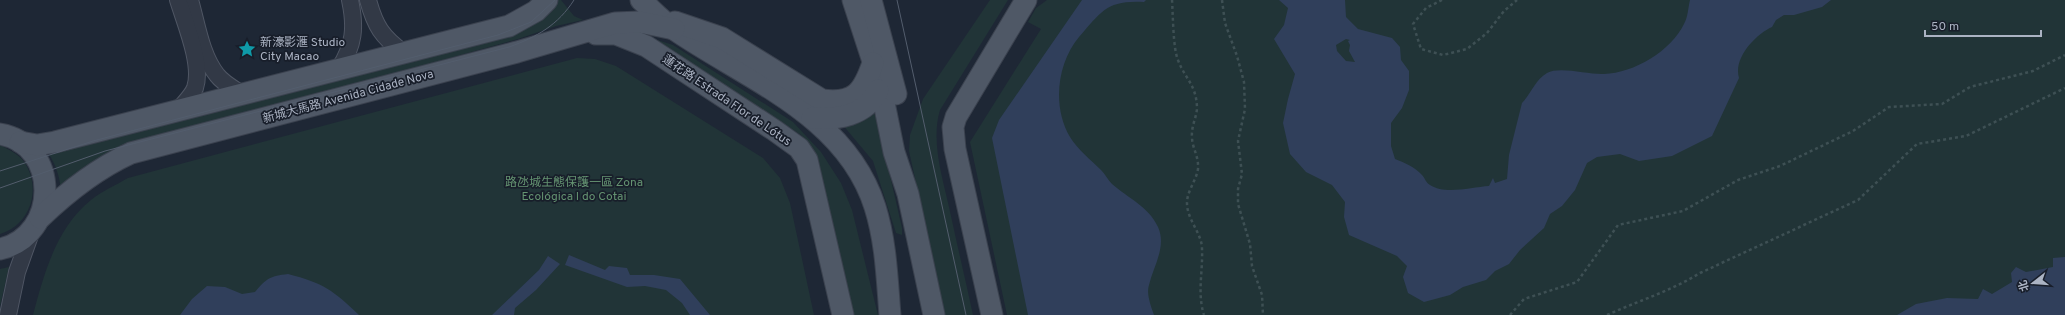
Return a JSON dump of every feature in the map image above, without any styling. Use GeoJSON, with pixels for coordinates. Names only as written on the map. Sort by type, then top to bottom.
{"type":"FeatureCollection","features":[{"type":"Feature","properties":{"kind":"main road"},"geometry":{"type":"LineString","coordinates":[[6,134],[37,145],[55,142],[509,26],[536,11],[546,0]]}},
{"type":"Feature","properties":{"kind":"main road"},"geometry":{"type":"LineString","coordinates":[[641,0],[667,24],[812,118],[840,144],[862,177],[875,206],[885,245],[894,267],[904,315]]}},
{"type":"Feature","properties":{"kind":"main road"},"geometry":{"type":"LineString","coordinates":[[853,0],[880,84],[894,152],[908,194]]}},
{"type":"Feature","properties":{"kind":"main road"},"geometry":{"type":"LineString","coordinates":[[871,0],[894,82],[908,194],[934,315]]}},
{"type":"Feature","properties":{"kind":"main road"},"geometry":{"type":"LineString","coordinates":[[992,315],[956,149],[953,127],[963,102],[1026,0]]}},
{"type":"Feature","properties":{"kind":"main road","name":"新城大馬路 Avenida Cidade Nova"},"geometry":{"type":"LineString","coordinates":[[0,249],[18,242],[84,180],[104,166],[131,153],[558,40],[598,27],[629,22],[693,26],[722,38],[822,100],[841,101],[856,95],[867,82],[873,63]]}},
{"type":"Feature","properties":{"kind":"main road","name":"蓮花路 Estrada Flor de Lótus"},"geometry":{"type":"LineString","coordinates":[[558,40],[587,34],[616,34],[646,46],[799,148],[807,160],[812,175],[843,315]]}},
{"type":"Feature","properties":{"kind":"main road"},"geometry":{"type":"LineString","coordinates":[[812,118],[840,118],[852,115],[871,100],[880,84]]}},
{"type":"Feature","properties":{"kind":"main road"},"geometry":{"type":"LineString","coordinates":[[6,134],[35,158],[41,168],[46,184],[45,202],[36,224]]}},
{"type":"Feature","properties":{"kind":"main road"},"geometry":{"type":"LineString","coordinates":[[885,245],[890,315]]}},
{"type":"Feature","properties":{"kind":"street"},"geometry":{"type":"LineString","coordinates":[[178,0],[196,62],[197,77],[194,88],[178,111]]}},
{"type":"Feature","properties":{"kind":"street"},"geometry":{"type":"LineString","coordinates":[[190,0],[204,48],[210,62],[218,76],[242,94]]}},
{"type":"Feature","properties":{"kind":"street"},"geometry":{"type":"LineString","coordinates":[[339,69],[349,52],[353,33],[353,16],[350,0]]}},
{"type":"Feature","properties":{"kind":"street"},"geometry":{"type":"LineString","coordinates":[[368,0],[373,19],[382,34],[404,53]]}},
{"type":"Feature","properties":{"kind":"street"},"geometry":{"type":"LineString","coordinates":[[8,315],[17,272],[36,224]]}},
{"type":"Feature","properties":{"kind":"path"},"geometry":{"type":"LineString","coordinates":[[1172,0],[1177,60],[1191,82],[1196,94],[1197,109],[1192,129],[1192,138],[1198,156],[1198,170],[1190,189],[1187,204],[1190,218],[1202,244],[1199,295],[1204,315]]}},
{"type":"Feature","properties":{"kind":"path"},"geometry":{"type":"LineString","coordinates":[[1222,0],[1225,23],[1237,56],[1244,82],[1245,109],[1238,141],[1242,174],[1238,189],[1238,204],[1250,244],[1252,266],[1262,295],[1263,315]]}},
{"type":"Feature","properties":{"kind":"path"},"geometry":{"type":"LineString","coordinates":[[1442,0],[1426,8],[1414,24],[1421,50],[1443,55],[1467,49],[1487,33],[1504,10],[1517,0]]}},
{"type":"Feature","properties":{"kind":"path"},"geometry":{"type":"LineString","coordinates":[[1510,315],[1524,299],[1576,282],[1618,225],[1683,212],[1738,180],[1780,166],[1853,131],[1889,107],[1942,104],[1970,87],[2033,71],[2065,55]]}},
{"type":"Feature","properties":{"kind":"path"},"geometry":{"type":"LineString","coordinates":[[1608,315],[1639,300],[1678,286],[1700,273],[1858,200],[1917,144],[1966,136],[2065,88]]}},
{"type":"Feature","properties":{"kind":"green space"},"geometry":{"type":"Polygon","coordinates":[[[558,0],[561,0],[574,16],[583,20],[556,26],[518,39],[112,152],[84,167],[61,189],[56,169],[47,151],[548,13],[558,0]]]}},
{"type":"Feature","properties":{"kind":"green space"},"geometry":{"type":"Polygon","coordinates":[[[990,0],[1008,0],[940,110],[937,123],[937,149],[939,163],[973,315],[945,315],[909,151],[910,135],[923,99],[990,0]]]}},
{"type":"Feature","properties":{"kind":"green space"},"geometry":{"type":"Polygon","coordinates":[[[1047,0],[2065,0],[2065,315],[1007,315],[970,142],[1041,29],[1028,22],[1036,8],[1047,0]]]}},
{"type":"Feature","properties":{"kind":"green space"},"geometry":{"type":"Polygon","coordinates":[[[651,38],[673,45],[793,122],[821,152],[841,183],[852,210],[878,315],[852,315],[815,155],[811,147],[801,135],[651,38]]]}},
{"type":"Feature","properties":{"kind":"green space","name":"路氹城生態保護一區 Zona Ecológica I do Cotai"},"geometry":{"type":"Polygon","coordinates":[[[577,58],[595,59],[616,66],[763,158],[780,178],[790,203],[814,315],[33,315],[47,268],[60,238],[69,224],[79,211],[91,200],[128,178],[577,58]]]}},
{"type":"Feature","properties":{"kind":"green space"},"geometry":{"type":"Polygon","coordinates":[[[873,112],[877,119],[902,228],[902,235],[896,233],[873,161],[842,124],[873,112]]]}},
{"type":"Feature","properties":{"kind":"green space"},"geometry":{"type":"Polygon","coordinates":[[[0,145],[14,152],[25,163],[30,173],[32,195],[26,215],[19,223],[0,234],[0,145]]]}},
{"type":"Feature","properties":{"kind":"green space"},"geometry":{"type":"Polygon","coordinates":[[[9,267],[0,306],[0,269],[9,267]]]}},
{"type":"Feature","properties":{"kind":"water"},"geometry":{"type":"Polygon","coordinates":[[[1082,0],[1146,0],[1144,2],[1121,3],[1113,5],[1100,14],[1079,37],[1066,59],[1062,72],[1059,99],[1064,125],[1073,142],[1112,184],[1144,208],[1158,227],[1161,242],[1160,249],[1148,289],[1149,300],[1154,315],[1028,315],[992,138],[999,120],[1082,0]]]}},
{"type":"Feature","properties":{"kind":"water"},"geometry":{"type":"Polygon","coordinates":[[[1279,0],[1345,0],[1346,17],[1358,29],[1392,38],[1400,47],[1401,60],[1409,71],[1409,90],[1402,108],[1391,123],[1391,146],[1395,159],[1416,170],[1422,175],[1427,183],[1436,188],[1443,190],[1459,190],[1489,186],[1493,178],[1495,183],[1507,179],[1509,155],[1522,103],[1536,83],[1547,73],[1559,70],[1598,74],[1616,73],[1639,65],[1661,51],[1678,34],[1684,24],[1690,0],[1831,0],[1822,7],[1794,15],[1784,15],[1776,20],[1772,27],[1759,35],[1753,41],[1747,48],[1739,63],[1739,78],[1712,136],[1672,156],[1639,161],[1620,154],[1597,157],[1587,163],[1575,190],[1562,206],[1550,214],[1544,228],[1520,250],[1509,264],[1495,271],[1486,280],[1463,287],[1450,295],[1424,302],[1408,293],[1403,277],[1407,266],[1397,256],[1349,235],[1344,217],[1345,202],[1332,185],[1306,172],[1290,154],[1283,123],[1295,74],[1274,39],[1284,25],[1288,8],[1279,0]],[[1346,39],[1336,45],[1337,51],[1346,61],[1355,62],[1349,51],[1350,45],[1348,41],[1350,40],[1346,39]]]}},
{"type":"Feature","properties":{"kind":"water"},"geometry":{"type":"Polygon","coordinates":[[[569,255],[605,270],[609,266],[627,268],[630,275],[654,275],[680,279],[710,315],[690,315],[682,303],[666,290],[645,286],[627,287],[565,265],[569,255]]]}},
{"type":"Feature","properties":{"kind":"water"},"geometry":{"type":"Polygon","coordinates":[[[548,256],[560,264],[536,290],[515,308],[514,315],[492,315],[539,270],[548,256]]]}},
{"type":"Feature","properties":{"kind":"water"},"geometry":{"type":"Polygon","coordinates":[[[2065,257],[2065,315],[1897,315],[1916,304],[1947,298],[1978,299],[1983,289],[1992,294],[2012,282],[2011,273],[2016,267],[2026,272],[2053,267],[2053,258],[2065,257]]]}},
{"type":"Feature","properties":{"kind":"water"},"geometry":{"type":"Polygon","coordinates":[[[288,274],[327,288],[342,299],[359,315],[180,315],[192,299],[207,286],[225,287],[242,294],[255,292],[269,278],[288,274]]]}},
{"type":"Feature","properties":{"kind":"tram line"},"geometry":{"type":"LineString","coordinates":[[0,171],[93,141],[498,35],[531,22],[555,0]]}},
{"type":"Feature","properties":{"kind":"tram line"},"geometry":{"type":"LineString","coordinates":[[0,188],[105,151],[509,47],[529,39],[546,29],[568,9],[574,0]]}},
{"type":"Feature","properties":{"kind":"tram line"},"geometry":{"type":"LineString","coordinates":[[897,0],[966,315]]}},
{"type":"Feature","properties":{"kind":"place","name":"新濠影滙 Studio City Macao"},"geometry":{"type":"Point","coordinates":[247,49]}}]}
